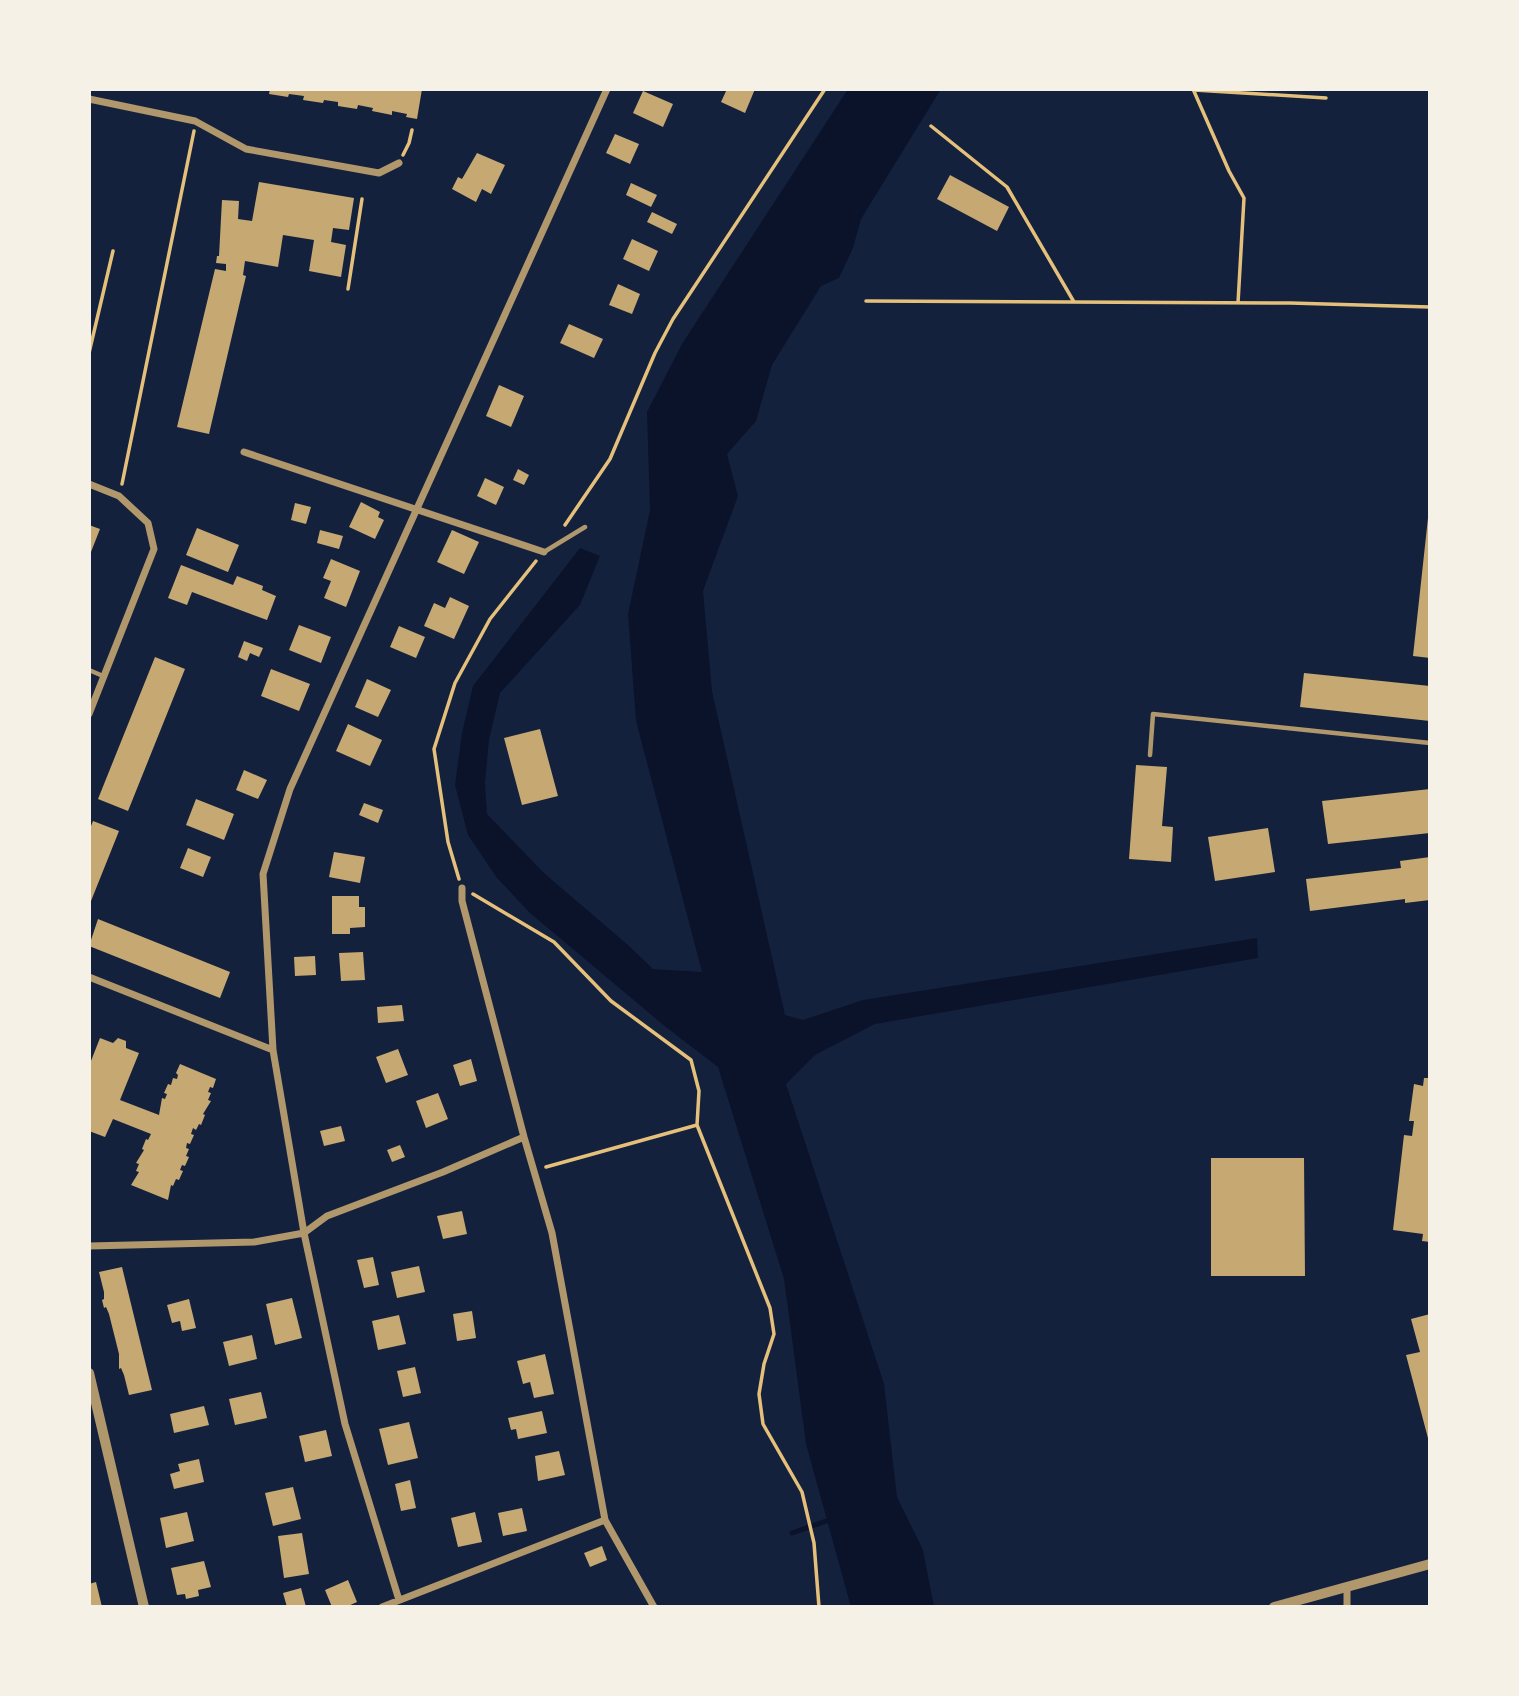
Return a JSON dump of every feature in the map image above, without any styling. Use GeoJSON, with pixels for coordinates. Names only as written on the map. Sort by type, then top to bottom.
{"type":"FeatureCollection","features":[{"type":"Feature","properties":{"kind":"street"},"geometry":{"type":"LineString","coordinates":[[399,1600],[345,1424],[304,1233],[273,1050],[263,874],[290,789],[607,89]]}},
{"type":"Feature","properties":{"kind":"street"},"geometry":{"type":"LineString","coordinates":[[89,99],[195,121],[246,149],[379,173],[399,163]]}},
{"type":"Feature","properties":{"kind":"street"},"geometry":{"type":"LineString","coordinates":[[244,452],[544,552]]}},
{"type":"Feature","properties":{"kind":"street"},"geometry":{"type":"LineString","coordinates":[[89,484],[119,496],[148,523],[153,549],[89,714]]}},
{"type":"Feature","properties":{"kind":"street"},"geometry":{"type":"LineString","coordinates":[[462,888],[462,901],[524,1138],[552,1233],[605,1520],[654,1607]]}},
{"type":"Feature","properties":{"kind":"street"},"geometry":{"type":"LineString","coordinates":[[89,977],[273,1050]]}},
{"type":"Feature","properties":{"kind":"street"},"geometry":{"type":"LineString","coordinates":[[89,1246],[254,1242],[304,1233],[327,1216],[524,1138]]}},
{"type":"Feature","properties":{"kind":"street"},"geometry":{"type":"LineString","coordinates":[[89,1373],[144,1607]]}},
{"type":"Feature","properties":{"kind":"street"},"geometry":{"type":"LineString","coordinates":[[382,1607],[605,1520]]}},
{"type":"Feature","properties":{"kind":"street"},"geometry":{"type":"LineString","coordinates":[[1274,1607],[1430,1564]]}},
{"type":"Feature","properties":{"kind":"street"},"geometry":{"type":"LineString","coordinates":[[1347,1588],[1347,1607]]}},
{"type":"Feature","properties":{"kind":"lane"},"geometry":{"type":"LineString","coordinates":[[544,552],[586,527]]}},
{"type":"Feature","properties":{"kind":"lane"},"geometry":{"type":"LineString","coordinates":[[89,670],[104,676]]}},
{"type":"Feature","properties":{"kind":"lane"},"geometry":{"type":"LineString","coordinates":[[1150,755],[1153,714],[1430,743]]}},
{"type":"Feature","properties":{"kind":"path"},"geometry":{"type":"LineString","coordinates":[[559,532],[582,503],[610,459],[655,353],[673,319],[825,89]]}},
{"type":"Feature","properties":{"kind":"path"},"geometry":{"type":"LineString","coordinates":[[1238,303],[1244,198],[1193,90],[1326,98]]}},
{"type":"Feature","properties":{"kind":"path"},"geometry":{"type":"LineString","coordinates":[[931,126],[1007,187],[1074,302]]}},
{"type":"Feature","properties":{"kind":"path"},"geometry":{"type":"LineString","coordinates":[[119,496],[194,128]]}},
{"type":"Feature","properties":{"kind":"path"},"geometry":{"type":"LineString","coordinates":[[399,163],[409,144],[412,130]]}},
{"type":"Feature","properties":{"kind":"path"},"geometry":{"type":"LineString","coordinates":[[348,289],[362,199]]}},
{"type":"Feature","properties":{"kind":"path"},"geometry":{"type":"LineString","coordinates":[[89,353],[113,251]]}},
{"type":"Feature","properties":{"kind":"path"},"geometry":{"type":"LineString","coordinates":[[866,301],[1430,307]]}},
{"type":"Feature","properties":{"kind":"path"},"geometry":{"type":"LineString","coordinates":[[544,552],[489,619],[455,682],[434,749],[448,842],[462,888],[554,942],[611,1001],[691,1060],[699,1091],[697,1125],[770,1308],[774,1334],[764,1364],[759,1394],[763,1424],[802,1492],[814,1543],[818,1607]]}},
{"type":"Feature","properties":{"kind":"path"},"geometry":{"type":"LineString","coordinates":[[534,1170],[697,1125]]}},
{"type":"Feature","properties":{"kind":"water"},"geometry":{"type":"Polygon","coordinates":[[[848,89],[941,89],[861,219],[853,248],[839,278],[821,286],[772,365],[756,421],[727,454],[738,496],[703,591],[712,691],[785,1015],[803,1020],[863,1000],[1257,938],[1258,958],[875,1024],[815,1055],[786,1084],[884,1384],[897,1497],[923,1550],[934,1607],[851,1607],[806,1444],[784,1279],[718,1067],[667,1028],[530,913],[497,878],[468,835],[455,785],[462,733],[473,686],[580,548],[600,556],[580,605],[500,693],[489,740],[485,783],[487,814],[545,874],[653,969],[702,972],[636,721],[628,614],[650,510],[647,412],[682,344],[848,89]]]}},
{"type":"Feature","properties":{"kind":"building"},"geometry":{"type":"Polygon","coordinates":[[[270,89],[422,89],[417,119],[392,111],[392,115],[372,111],[373,108],[358,105],[357,109],[338,106],[338,102],[303,100],[304,96],[269,94],[270,89]]]}},
{"type":"Feature","properties":{"kind":"building"},"geometry":{"type":"Polygon","coordinates":[[[727,89],[755,89],[745,113],[721,102],[727,89]]]}},
{"type":"Feature","properties":{"kind":"building"},"geometry":{"type":"Polygon","coordinates":[[[643,91],[673,104],[663,127],[633,113],[643,91]]]}},
{"type":"Feature","properties":{"kind":"building"},"geometry":{"type":"Polygon","coordinates":[[[615,134],[639,144],[630,164],[606,153],[615,134]]]}},
{"type":"Feature","properties":{"kind":"building"},"geometry":{"type":"Polygon","coordinates":[[[477,153],[505,165],[491,194],[482,189],[476,202],[452,189],[458,177],[462,179],[477,153]]]}},
{"type":"Feature","properties":{"kind":"building"},"geometry":{"type":"Polygon","coordinates":[[[950,175],[1009,207],[997,231],[937,199],[950,175]]]}},
{"type":"Feature","properties":{"kind":"building"},"geometry":{"type":"Polygon","coordinates":[[[259,182],[354,198],[349,230],[333,228],[331,242],[346,245],[341,277],[309,271],[314,240],[283,235],[278,267],[245,261],[243,275],[246,276],[209,434],[177,427],[215,269],[226,271],[226,264],[216,263],[219,256],[222,200],[239,201],[238,219],[252,221],[259,182]]]}},
{"type":"Feature","properties":{"kind":"building"},"geometry":{"type":"Polygon","coordinates":[[[631,183],[657,195],[651,207],[626,195],[631,183]]]}},
{"type":"Feature","properties":{"kind":"building"},"geometry":{"type":"Polygon","coordinates":[[[652,212],[677,224],[672,234],[647,222],[652,212]]]}},
{"type":"Feature","properties":{"kind":"building"},"geometry":{"type":"Polygon","coordinates":[[[632,239],[658,251],[649,271],[623,259],[632,239]]]}},
{"type":"Feature","properties":{"kind":"building"},"geometry":{"type":"Polygon","coordinates":[[[618,284],[640,294],[632,314],[609,305],[618,284]]]}},
{"type":"Feature","properties":{"kind":"building"},"geometry":{"type":"Polygon","coordinates":[[[569,324],[603,339],[594,358],[560,343],[569,324]]]}},
{"type":"Feature","properties":{"kind":"building"},"geometry":{"type":"Polygon","coordinates":[[[499,385],[524,396],[511,427],[486,416],[499,385]]]}},
{"type":"Feature","properties":{"kind":"building"},"geometry":{"type":"Polygon","coordinates":[[[518,469],[529,475],[524,485],[513,480],[518,469]]]}},
{"type":"Feature","properties":{"kind":"building"},"geometry":{"type":"Polygon","coordinates":[[[485,478],[504,487],[496,505],[477,496],[485,478]]]}},
{"type":"Feature","properties":{"kind":"building"},"geometry":{"type":"Polygon","coordinates":[[[361,502],[380,512],[378,517],[384,520],[375,539],[349,527],[361,502]]]}},
{"type":"Feature","properties":{"kind":"building"},"geometry":{"type":"Polygon","coordinates":[[[295,503],[311,507],[306,524],[291,520],[295,503]]]}},
{"type":"Feature","properties":{"kind":"building"},"geometry":{"type":"Polygon","coordinates":[[[1430,518],[1430,658],[1413,656],[1430,518]]]}},
{"type":"Feature","properties":{"kind":"building"},"geometry":{"type":"Polygon","coordinates":[[[89,525],[100,529],[89,557],[89,525]]]}},
{"type":"Feature","properties":{"kind":"building"},"geometry":{"type":"Polygon","coordinates":[[[197,528],[239,545],[228,572],[186,555],[197,528]]]}},
{"type":"Feature","properties":{"kind":"building"},"geometry":{"type":"Polygon","coordinates":[[[320,530],[343,536],[339,549],[317,543],[320,530]]]}},
{"type":"Feature","properties":{"kind":"building"},"geometry":{"type":"Polygon","coordinates":[[[452,530],[479,542],[464,574],[437,562],[452,530]]]}},
{"type":"Feature","properties":{"kind":"building"},"geometry":{"type":"Polygon","coordinates":[[[331,559],[360,571],[346,607],[324,598],[331,581],[323,578],[331,559]]]}},
{"type":"Feature","properties":{"kind":"building"},"geometry":{"type":"Polygon","coordinates":[[[181,565],[233,585],[237,576],[263,586],[262,590],[276,596],[267,620],[192,592],[187,605],[168,598],[181,565]]]}},
{"type":"Feature","properties":{"kind":"building"},"geometry":{"type":"Polygon","coordinates":[[[450,597],[469,606],[454,639],[424,626],[434,603],[445,608],[450,597]]]}},
{"type":"Feature","properties":{"kind":"building"},"geometry":{"type":"Polygon","coordinates":[[[299,625],[331,637],[321,663],[289,650],[299,625]]]}},
{"type":"Feature","properties":{"kind":"building"},"geometry":{"type":"Polygon","coordinates":[[[399,626],[425,637],[416,658],[390,647],[399,626]]]}},
{"type":"Feature","properties":{"kind":"building"},"geometry":{"type":"Polygon","coordinates":[[[244,641],[263,648],[259,657],[250,653],[247,661],[238,657],[244,641]]]}},
{"type":"Feature","properties":{"kind":"building"},"geometry":{"type":"Polygon","coordinates":[[[155,657],[185,669],[128,811],[98,799],[155,657]]]}},
{"type":"Feature","properties":{"kind":"building"},"geometry":{"type":"Polygon","coordinates":[[[271,669],[310,684],[299,711],[261,696],[271,669]]]}},
{"type":"Feature","properties":{"kind":"building"},"geometry":{"type":"Polygon","coordinates":[[[1304,673],[1430,686],[1430,721],[1300,707],[1304,673]]]}},
{"type":"Feature","properties":{"kind":"building"},"geometry":{"type":"Polygon","coordinates":[[[367,679],[391,690],[378,717],[355,707],[367,679]]]}},
{"type":"Feature","properties":{"kind":"building"},"geometry":{"type":"Polygon","coordinates":[[[348,724],[382,740],[370,766],[336,751],[348,724]]]}},
{"type":"Feature","properties":{"kind":"building"},"geometry":{"type":"Polygon","coordinates":[[[540,729],[558,796],[522,805],[504,738],[540,729]]]}},
{"type":"Feature","properties":{"kind":"building"},"geometry":{"type":"Polygon","coordinates":[[[1136,765],[1167,767],[1162,826],[1173,827],[1171,862],[1129,859],[1136,765]]]}},
{"type":"Feature","properties":{"kind":"building"},"geometry":{"type":"Polygon","coordinates":[[[244,770],[267,780],[258,799],[236,790],[244,770]]]}},
{"type":"Feature","properties":{"kind":"building"},"geometry":{"type":"Polygon","coordinates":[[[1430,789],[1430,833],[1328,844],[1322,801],[1430,789]]]}},
{"type":"Feature","properties":{"kind":"building"},"geometry":{"type":"Polygon","coordinates":[[[196,799],[234,814],[224,840],[186,825],[196,799]]]}},
{"type":"Feature","properties":{"kind":"building"},"geometry":{"type":"Polygon","coordinates":[[[364,803],[383,810],[378,823],[359,815],[364,803]]]}},
{"type":"Feature","properties":{"kind":"building"},"geometry":{"type":"Polygon","coordinates":[[[93,821],[119,831],[89,906],[89,831],[93,821]]]}},
{"type":"Feature","properties":{"kind":"building"},"geometry":{"type":"Polygon","coordinates":[[[1268,828],[1275,872],[1215,881],[1208,837],[1268,828]]]}},
{"type":"Feature","properties":{"kind":"building"},"geometry":{"type":"Polygon","coordinates":[[[188,848],[211,857],[203,877],[180,868],[188,848]]]}},
{"type":"Feature","properties":{"kind":"building"},"geometry":{"type":"Polygon","coordinates":[[[334,852],[365,857],[360,883],[329,877],[334,852]]]}},
{"type":"Feature","properties":{"kind":"building"},"geometry":{"type":"Polygon","coordinates":[[[1430,857],[1430,900],[1405,903],[1405,899],[1310,911],[1306,879],[1401,868],[1400,861],[1430,857]]]}},
{"type":"Feature","properties":{"kind":"building"},"geometry":{"type":"Polygon","coordinates":[[[332,896],[359,896],[359,907],[365,907],[365,927],[350,928],[350,934],[332,934],[332,896]]]}},
{"type":"Feature","properties":{"kind":"building"},"geometry":{"type":"Polygon","coordinates":[[[98,919],[230,972],[220,998],[89,946],[98,919]]]}},
{"type":"Feature","properties":{"kind":"building"},"geometry":{"type":"Polygon","coordinates":[[[363,952],[365,980],[341,981],[339,953],[363,952]]]}},
{"type":"Feature","properties":{"kind":"building"},"geometry":{"type":"Polygon","coordinates":[[[315,956],[316,975],[295,976],[294,957],[315,956]]]}},
{"type":"Feature","properties":{"kind":"building"},"geometry":{"type":"Polygon","coordinates":[[[402,1005],[404,1021],[378,1023],[377,1007],[402,1005]]]}},
{"type":"Feature","properties":{"kind":"building"},"geometry":{"type":"Polygon","coordinates":[[[100,1038],[113,1043],[118,1038],[126,1041],[126,1048],[139,1053],[120,1100],[159,1115],[162,1098],[165,1099],[167,1094],[164,1093],[173,1078],[177,1079],[176,1073],[180,1064],[216,1079],[213,1088],[210,1087],[208,1092],[211,1093],[208,1100],[211,1101],[203,1114],[205,1115],[201,1125],[199,1124],[196,1130],[193,1128],[191,1134],[194,1135],[190,1144],[187,1143],[186,1148],[189,1149],[186,1156],[189,1157],[185,1166],[182,1165],[180,1170],[183,1171],[179,1180],[176,1179],[173,1186],[171,1185],[168,1200],[131,1185],[139,1172],[136,1171],[139,1164],[136,1163],[144,1150],[142,1149],[146,1139],[148,1140],[151,1134],[113,1119],[105,1137],[89,1131],[89,1066],[100,1038]]]}},
{"type":"Feature","properties":{"kind":"building"},"geometry":{"type":"Polygon","coordinates":[[[398,1049],[408,1075],[386,1083],[376,1057],[398,1049]]]}},
{"type":"Feature","properties":{"kind":"building"},"geometry":{"type":"Polygon","coordinates":[[[471,1059],[477,1081],[460,1086],[453,1065],[471,1059]]]}},
{"type":"Feature","properties":{"kind":"building"},"geometry":{"type":"Polygon","coordinates":[[[1424,1078],[1430,1078],[1430,1242],[1422,1241],[1423,1234],[1393,1230],[1404,1135],[1412,1136],[1414,1121],[1409,1121],[1414,1084],[1423,1086],[1424,1078]]]}},
{"type":"Feature","properties":{"kind":"building"},"geometry":{"type":"Polygon","coordinates":[[[438,1093],[448,1119],[426,1128],[416,1101],[438,1093]]]}},
{"type":"Feature","properties":{"kind":"building"},"geometry":{"type":"Polygon","coordinates":[[[341,1126],[345,1141],[324,1146],[320,1131],[341,1126]]]}},
{"type":"Feature","properties":{"kind":"building"},"geometry":{"type":"Polygon","coordinates":[[[400,1145],[405,1157],[392,1162],[387,1150],[400,1145]]]}},
{"type":"Feature","properties":{"kind":"building"},"geometry":{"type":"Polygon","coordinates":[[[1211,1158],[1304,1158],[1305,1276],[1211,1276],[1211,1158]]]}},
{"type":"Feature","properties":{"kind":"building"},"geometry":{"type":"Polygon","coordinates":[[[462,1211],[467,1234],[443,1239],[437,1216],[462,1211]]]}},
{"type":"Feature","properties":{"kind":"building"},"geometry":{"type":"Polygon","coordinates":[[[373,1257],[379,1285],[364,1288],[357,1260],[373,1257]]]}},
{"type":"Feature","properties":{"kind":"building"},"geometry":{"type":"Polygon","coordinates":[[[419,1266],[425,1292],[397,1298],[391,1272],[419,1266]]]}},
{"type":"Feature","properties":{"kind":"building"},"geometry":{"type":"Polygon","coordinates":[[[122,1267],[152,1390],[129,1395],[124,1375],[121,1368],[119,1369],[119,1354],[109,1314],[102,1300],[104,1292],[99,1272],[122,1267]]]}},
{"type":"Feature","properties":{"kind":"building"},"geometry":{"type":"Polygon","coordinates":[[[292,1298],[302,1338],[275,1345],[266,1304],[292,1298]]]}},
{"type":"Feature","properties":{"kind":"building"},"geometry":{"type":"Polygon","coordinates":[[[189,1299],[196,1328],[182,1331],[180,1321],[172,1323],[167,1305],[189,1299]]]}},
{"type":"Feature","properties":{"kind":"building"},"geometry":{"type":"Polygon","coordinates":[[[472,1311],[476,1338],[457,1341],[453,1314],[472,1311]]]}},
{"type":"Feature","properties":{"kind":"building"},"geometry":{"type":"Polygon","coordinates":[[[1430,1314],[1429,1442],[1406,1355],[1420,1352],[1411,1319],[1430,1314]]]}},
{"type":"Feature","properties":{"kind":"building"},"geometry":{"type":"Polygon","coordinates":[[[399,1315],[406,1344],[378,1350],[372,1321],[399,1315]]]}},
{"type":"Feature","properties":{"kind":"building"},"geometry":{"type":"Polygon","coordinates":[[[252,1335],[257,1359],[229,1366],[223,1342],[252,1335]]]}},
{"type":"Feature","properties":{"kind":"building"},"geometry":{"type":"Polygon","coordinates":[[[545,1354],[554,1394],[534,1398],[530,1382],[523,1384],[517,1361],[545,1354]]]}},
{"type":"Feature","properties":{"kind":"building"},"geometry":{"type":"Polygon","coordinates":[[[415,1367],[421,1393],[403,1397],[397,1371],[415,1367]]]}},
{"type":"Feature","properties":{"kind":"building"},"geometry":{"type":"Polygon","coordinates":[[[261,1392],[267,1418],[235,1425],[229,1399],[261,1392]]]}},
{"type":"Feature","properties":{"kind":"building"},"geometry":{"type":"Polygon","coordinates":[[[204,1406],[209,1425],[174,1433],[170,1414],[204,1406]]]}},
{"type":"Feature","properties":{"kind":"building"},"geometry":{"type":"Polygon","coordinates":[[[542,1411],[547,1433],[518,1439],[516,1429],[511,1430],[508,1418],[542,1411]]]}},
{"type":"Feature","properties":{"kind":"building"},"geometry":{"type":"Polygon","coordinates":[[[409,1422],[418,1458],[388,1465],[379,1429],[409,1422]]]}},
{"type":"Feature","properties":{"kind":"building"},"geometry":{"type":"Polygon","coordinates":[[[326,1430],[332,1456],[305,1462],[299,1436],[326,1430]]]}},
{"type":"Feature","properties":{"kind":"building"},"geometry":{"type":"Polygon","coordinates":[[[559,1451],[565,1475],[538,1481],[535,1456],[559,1451]]]}},
{"type":"Feature","properties":{"kind":"building"},"geometry":{"type":"Polygon","coordinates":[[[199,1459],[204,1482],[174,1489],[170,1474],[180,1471],[178,1464],[199,1459]]]}},
{"type":"Feature","properties":{"kind":"building"},"geometry":{"type":"Polygon","coordinates":[[[410,1480],[416,1508],[401,1511],[395,1484],[410,1480]]]}},
{"type":"Feature","properties":{"kind":"building"},"geometry":{"type":"Polygon","coordinates":[[[293,1487],[301,1519],[273,1526],[265,1493],[293,1487]]]}},
{"type":"Feature","properties":{"kind":"building"},"geometry":{"type":"Polygon","coordinates":[[[522,1508],[527,1531],[503,1536],[498,1513],[522,1508]]]}},
{"type":"Feature","properties":{"kind":"building"},"geometry":{"type":"Polygon","coordinates":[[[187,1512],[194,1541],[166,1548],[160,1518],[187,1512]]]}},
{"type":"Feature","properties":{"kind":"building"},"geometry":{"type":"Polygon","coordinates":[[[475,1512],[482,1542],[458,1547],[451,1518],[475,1512]]]}},
{"type":"Feature","properties":{"kind":"building"},"geometry":{"type":"Polygon","coordinates":[[[302,1533],[309,1574],[284,1578],[278,1536],[302,1533]]]}},
{"type":"Feature","properties":{"kind":"building"},"geometry":{"type":"Polygon","coordinates":[[[602,1546],[607,1560],[590,1567],[584,1553],[602,1546]]]}},
{"type":"Feature","properties":{"kind":"building"},"geometry":{"type":"Polygon","coordinates":[[[204,1561],[211,1587],[198,1590],[199,1596],[186,1599],[185,1594],[177,1595],[171,1568],[204,1561]]]}},
{"type":"Feature","properties":{"kind":"building"},"geometry":{"type":"Polygon","coordinates":[[[348,1580],[357,1602],[346,1607],[332,1607],[325,1590],[348,1580]]]}},
{"type":"Feature","properties":{"kind":"building"},"geometry":{"type":"Polygon","coordinates":[[[96,1582],[102,1607],[89,1607],[89,1584],[96,1582]]]}},
{"type":"Feature","properties":{"kind":"building"},"geometry":{"type":"Polygon","coordinates":[[[301,1588],[306,1607],[287,1607],[283,1593],[301,1588]]]}},
{"type":"Feature","properties":{"kind":"waterway"},"geometry":{"type":"LineString","coordinates":[[792,1533],[832,1519]]}}]}
